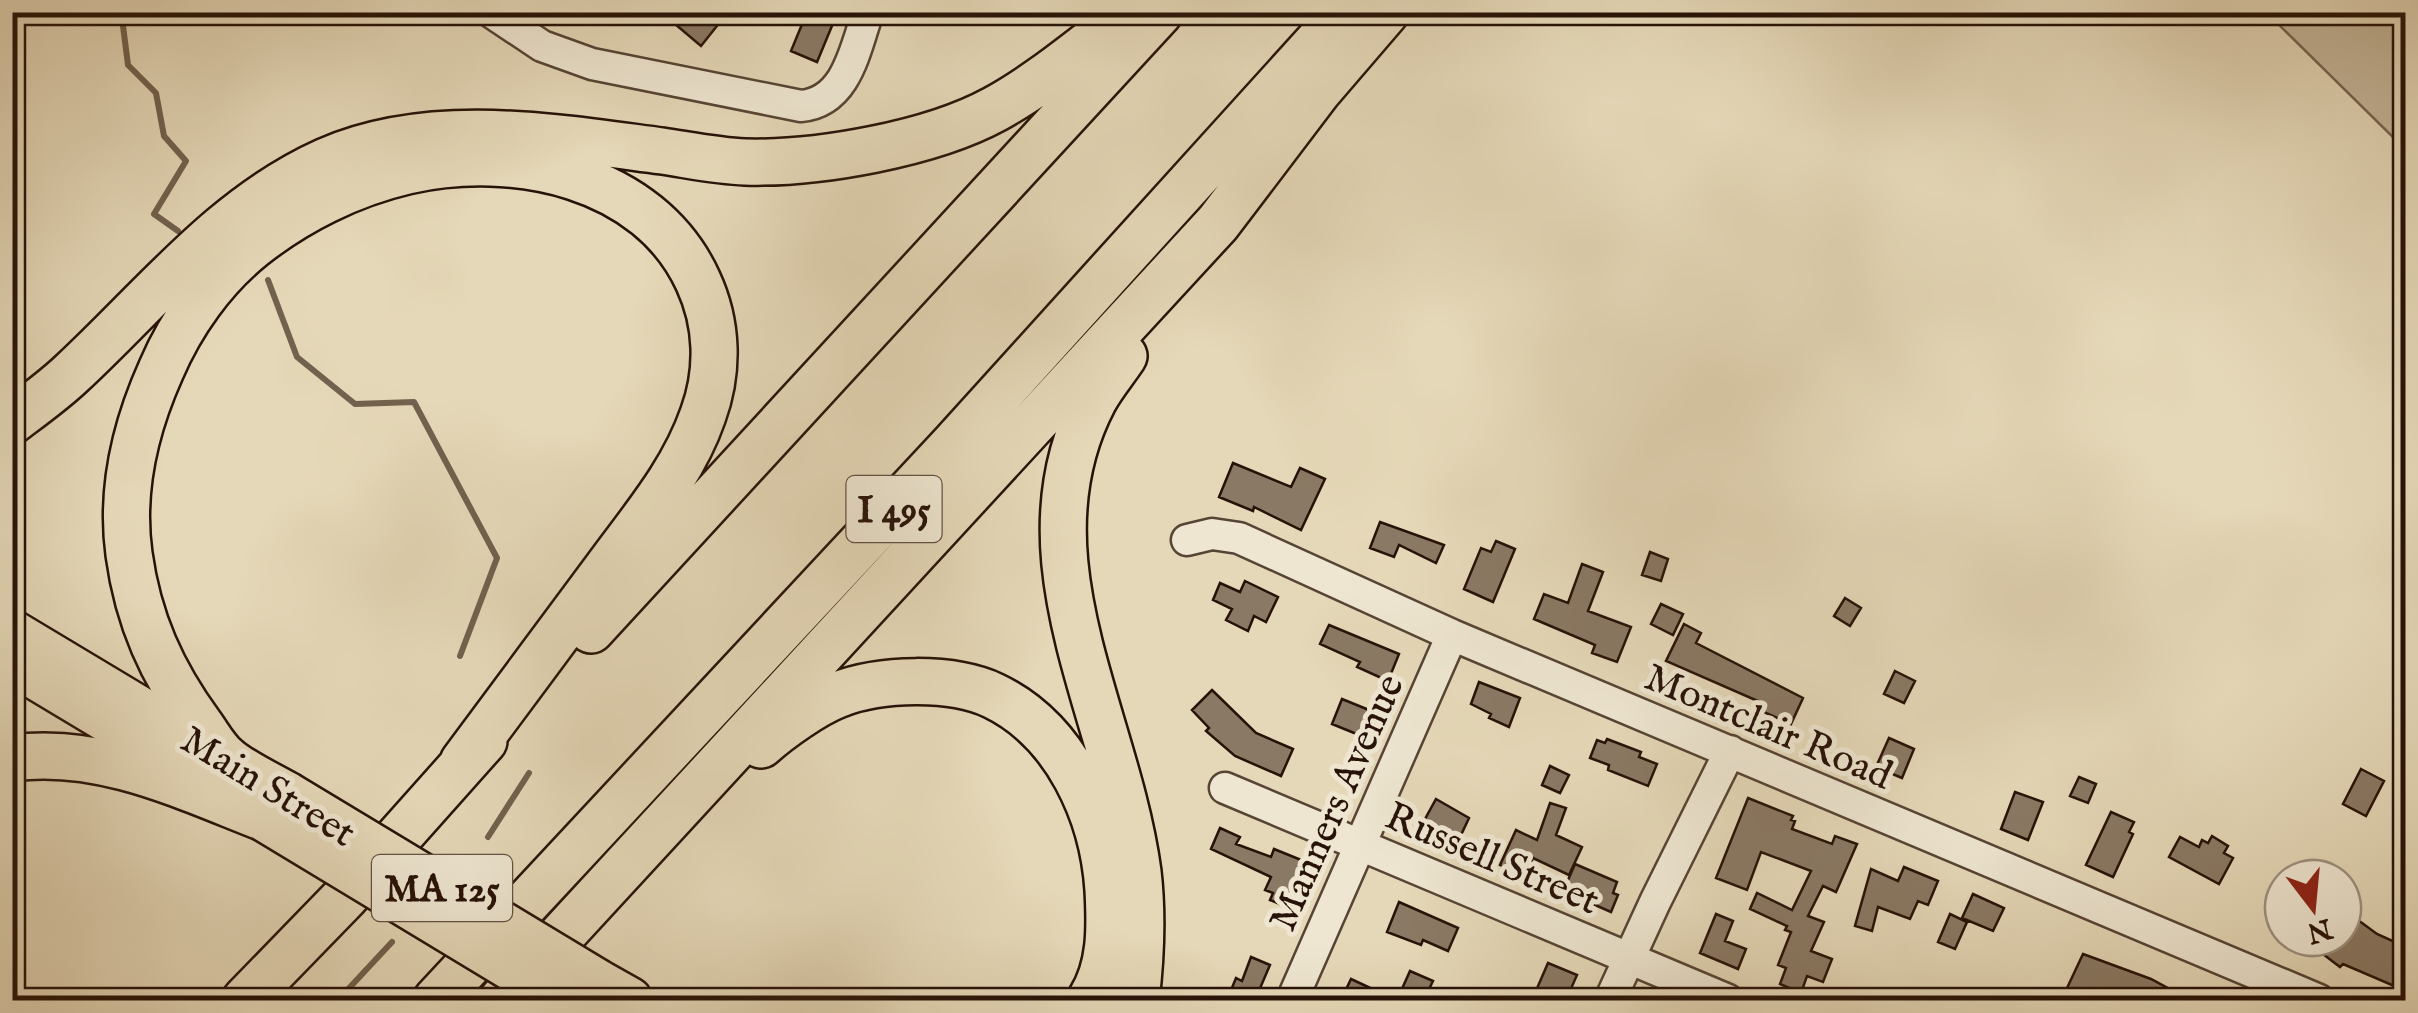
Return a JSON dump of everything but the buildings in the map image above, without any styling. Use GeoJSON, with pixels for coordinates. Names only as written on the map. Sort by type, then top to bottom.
{"type":"FeatureCollection","features":[{"type":"Feature","properties":{"kind":"highway"},"geometry":{"type":"LineString","coordinates":[[12,422],[69,376],[146,298],[243,210],[326,162],[385,142],[450,133],[620,146],[745,162],[853,154],[932,136],[993,110],[1056,70],[1130,12]]}},
{"type":"Feature","properties":{"kind":"highway"},"geometry":{"type":"LineString","coordinates":[[245,1000],[345,897],[463,762],[636,582],[1160,12]]}},
{"type":"Feature","properties":{"kind":"highway","name":"I 495"},"geometry":{"type":"LineString","coordinates":[[436,1000],[953,446],[1346,12]]}},
{"type":"Feature","properties":{"kind":"highway"},"geometry":{"type":"LineString","coordinates":[[1136,1000],[1141,945],[1137,869],[1128,822],[1070,610],[1062,523],[1066,483],[1094,400],[1218,222],[1319,90],[1386,12]]}},
{"type":"Feature","properties":{"kind":"highway"},"geometry":{"type":"LineString","coordinates":[[225,758],[175,690],[152,648],[132,580],[127,541],[130,467],[150,393],[176,339],[205,296],[225,271],[266,236],[311,208],[372,182],[406,171],[473,163],[534,168],[584,180],[605,188],[648,215],[679,249],[703,292],[714,337],[714,362],[703,416],[675,474],[463,762]]}},
{"type":"Feature","properties":{"kind":"highway"},"geometry":{"type":"LineString","coordinates":[[502,1000],[1218,222]]}},
{"type":"Feature","properties":{"kind":"highway"},"geometry":{"type":"LineString","coordinates":[[647,846],[773,734],[837,695],[892,683],[940,682],[992,696],[1029,720],[1068,762],[1095,814],[1106,866],[1110,936],[1098,987],[1090,1000]]}},
{"type":"Feature","properties":{"kind":"highway"},"geometry":{"type":"LineString","coordinates":[[12,758],[39,754],[134,767],[276,807]]}},
{"type":"Feature","properties":{"kind":"highway","name":"Main Street"},"geometry":{"type":"LineString","coordinates":[[225,758],[276,807],[597,994]]}},
{"type":"Feature","properties":{"kind":"main road","name":"Main Street"},"geometry":{"type":"LineString","coordinates":[[12,630],[225,758]]}},
{"type":"Feature","properties":{"kind":"main road","name":"Main Street"},"geometry":{"type":"LineString","coordinates":[[12,665],[276,807]]}},
{"type":"Feature","properties":{"kind":"street"},"geometry":{"type":"LineString","coordinates":[[494,13],[542,46],[592,64],[801,106],[818,103],[842,81],[868,12]]}},
{"type":"Feature","properties":{"kind":"street","name":"Montclair Road"},"geometry":{"type":"LineString","coordinates":[[1187,540],[1212,534],[1239,538],[1452,635],[2318,1000]]}},
{"type":"Feature","properties":{"kind":"street","name":"Manners Avenue"},"geometry":{"type":"LineString","coordinates":[[1292,1000],[1452,635]]}},
{"type":"Feature","properties":{"kind":"street"},"geometry":{"type":"LineString","coordinates":[[1610,1000],[1730,751]]}},
{"type":"Feature","properties":{"kind":"street","name":"Russell Street"},"geometry":{"type":"LineString","coordinates":[[1225,788],[1728,1000]]}},
{"type":"Feature","properties":{"kind":"shaded area"},"geometry":{"type":"Polygon","coordinates":[[[2267,13],[2405,13],[2405,149],[2267,13]]]}},
{"type":"Feature","properties":{"kind":"waterway"},"geometry":{"type":"LineString","coordinates":[[125,12],[122,18],[128,65],[156,93],[164,136],[186,161],[154,214],[178,231]]}},
{"type":"Feature","properties":{"kind":"waterway"},"geometry":{"type":"LineString","coordinates":[[268,280],[297,357],[355,404],[414,402],[497,558],[460,656]]}},
{"type":"Feature","properties":{"kind":"waterway"},"geometry":{"type":"LineString","coordinates":[[488,837],[529,773]]}},
{"type":"Feature","properties":{"kind":"waterway"},"geometry":{"type":"LineString","coordinates":[[338,1000],[392,942]]}}]}
